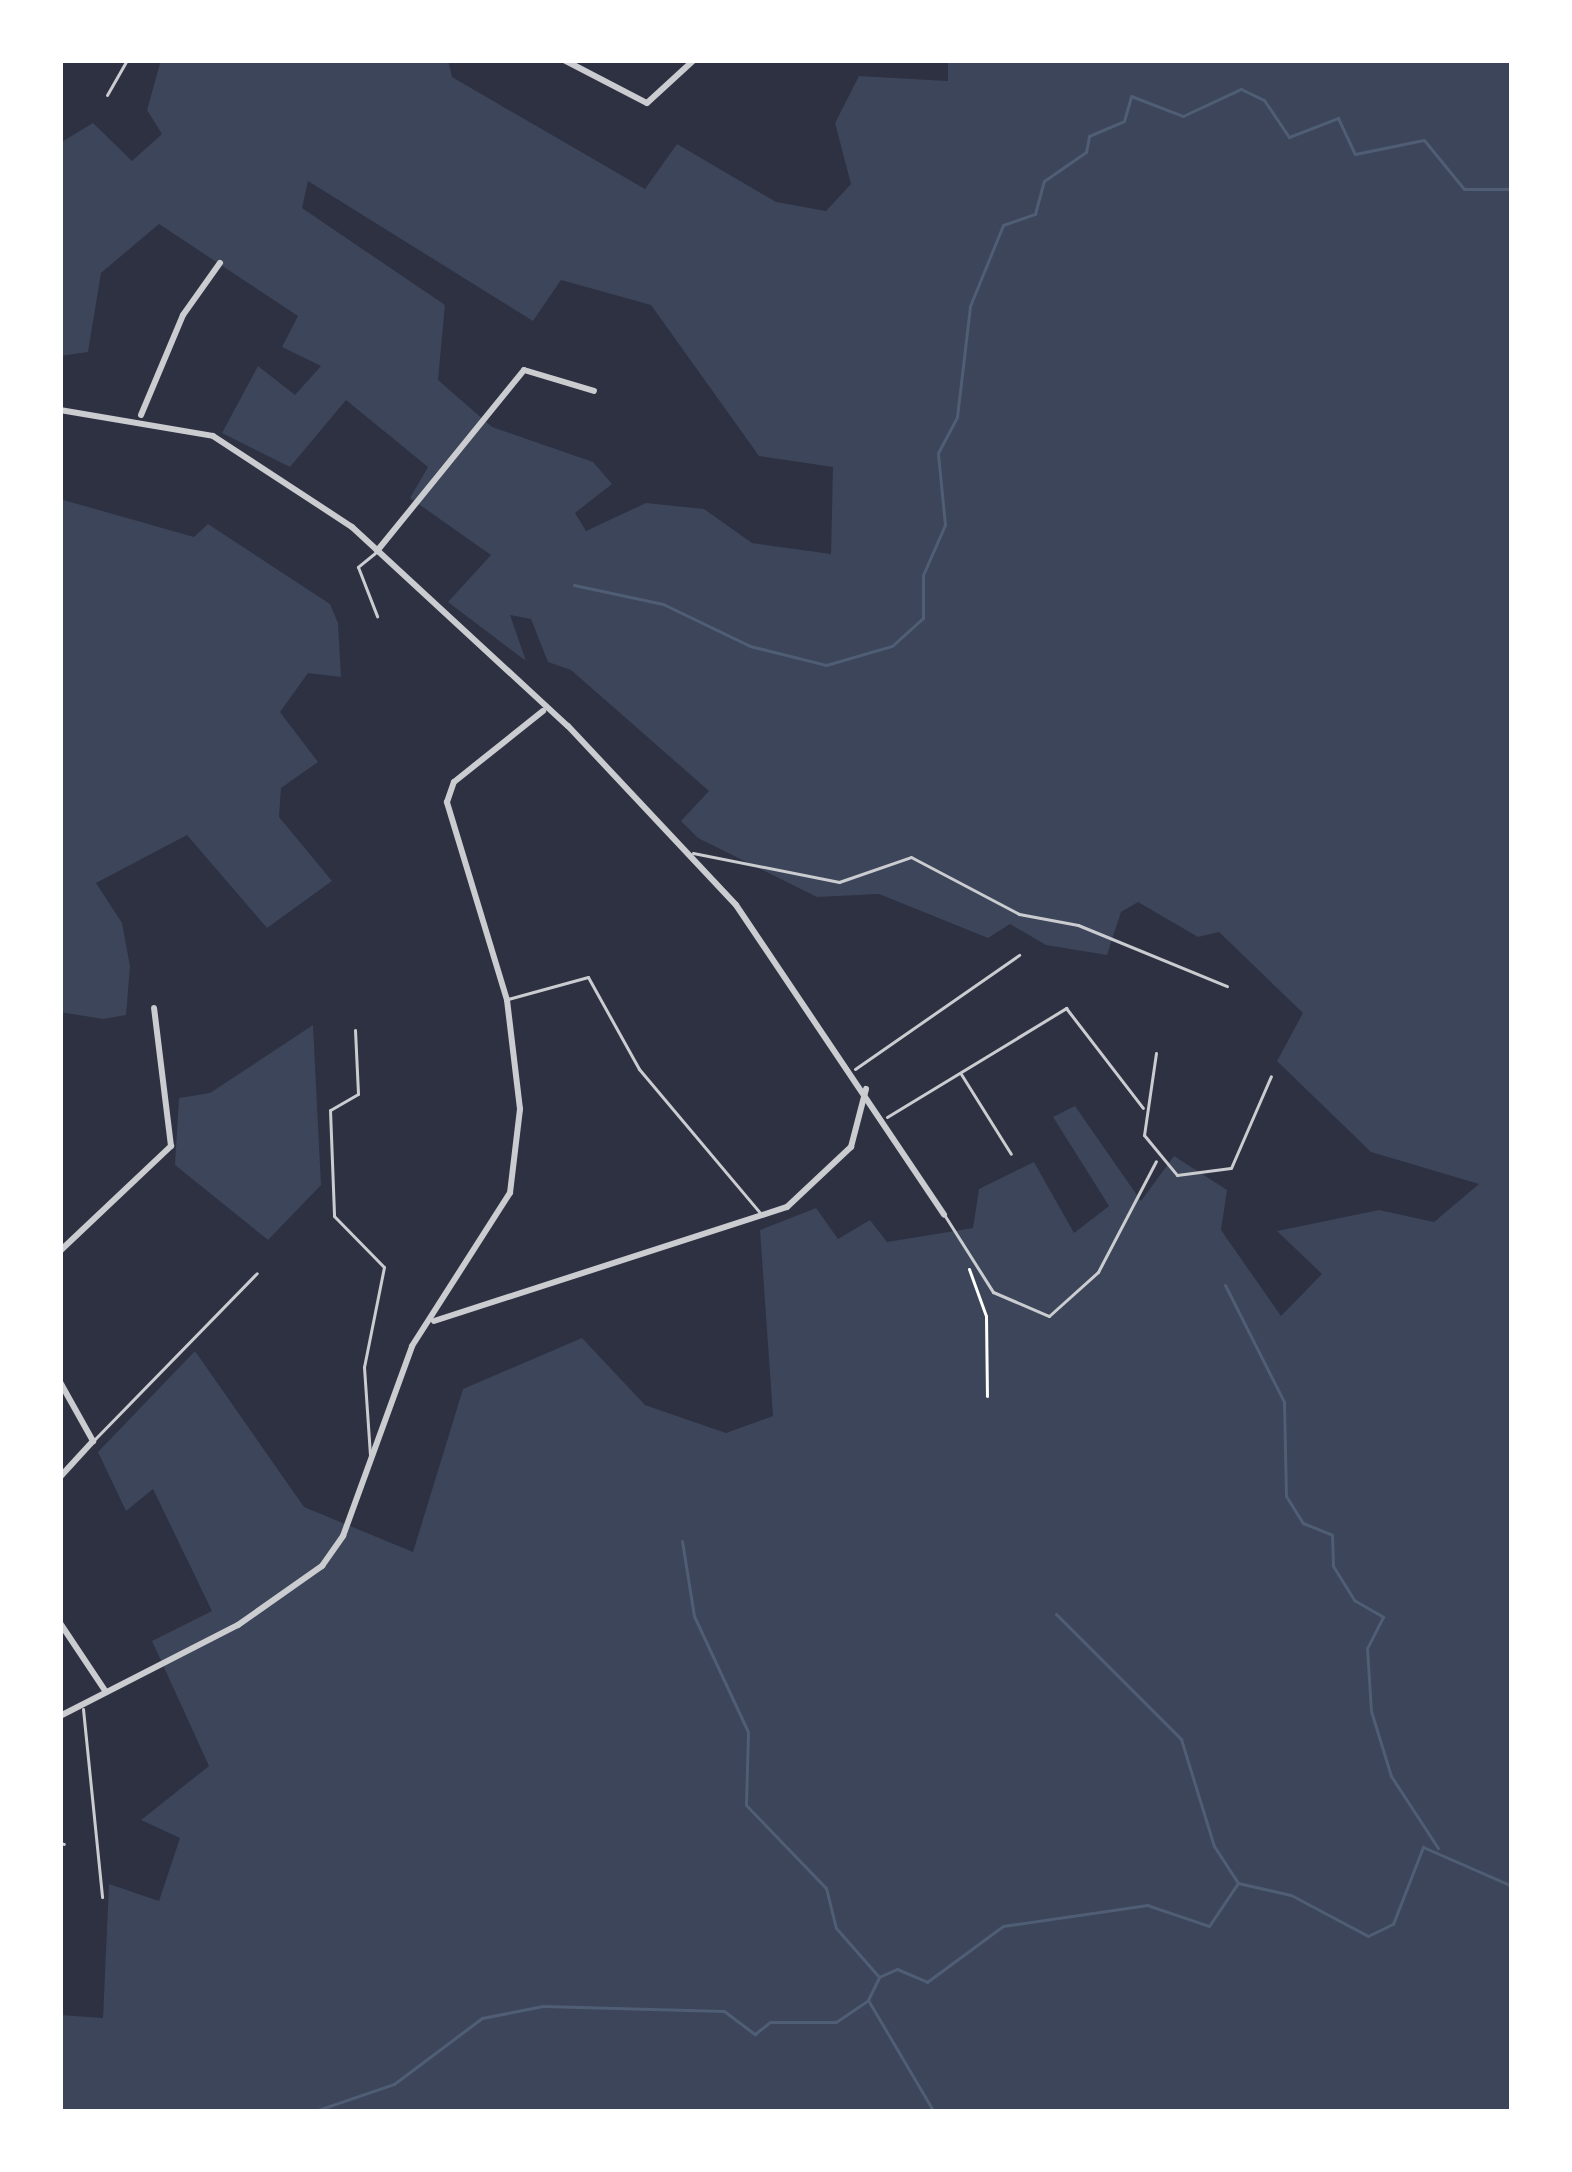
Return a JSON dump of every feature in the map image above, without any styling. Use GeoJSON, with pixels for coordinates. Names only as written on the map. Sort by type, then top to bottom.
{"type":"FeatureCollection","features":[{"type":"Feature","properties":{"kind":"street"},"geometry":{"type":"LineString","coordinates":[[564,60],[647,103],[694,60]]}},
{"type":"Feature","properties":{"kind":"street"},"geometry":{"type":"LineString","coordinates":[[141,415],[182,315],[220,263]]}},
{"type":"Feature","properties":{"kind":"street"},"geometry":{"type":"LineString","coordinates":[[377,551],[524,370],[594,392]]}},
{"type":"Feature","properties":{"kind":"street"},"geometry":{"type":"LineString","coordinates":[[60,410],[141,415],[266,467],[377,551],[691,853],[855,1069],[944,1215]]}},
{"type":"Feature","properties":{"kind":"street"},"geometry":{"type":"LineString","coordinates":[[60,1716],[294,1592],[343,1536],[373,1464],[400,1370],[484,1246],[515,1174],[507,1000],[446,802],[454,782],[543,711]]}},
{"type":"Feature","properties":{"kind":"street"},"geometry":{"type":"LineString","coordinates":[[60,1251],[171,1145],[154,1008]]}},
{"type":"Feature","properties":{"kind":"street"},"geometry":{"type":"LineString","coordinates":[[430,1321],[762,1215],[837,1164],[861,1128],[866,1086]]}},
{"type":"Feature","properties":{"kind":"street"},"geometry":{"type":"LineString","coordinates":[[60,1382],[92,1441],[60,1477]]}},
{"type":"Feature","properties":{"kind":"street"},"geometry":{"type":"LineString","coordinates":[[60,1623],[106,1691]]}},
{"type":"Feature","properties":{"kind":"lane"},"geometry":{"type":"LineString","coordinates":[[107,94],[127,60]]}},
{"type":"Feature","properties":{"kind":"lane"},"geometry":{"type":"LineString","coordinates":[[377,551],[358,567],[377,616]]}},
{"type":"Feature","properties":{"kind":"lane"},"geometry":{"type":"LineString","coordinates":[[691,853],[839,882],[910,857],[1019,914],[1078,925],[1227,986]]}},
{"type":"Feature","properties":{"kind":"lane"},"geometry":{"type":"LineString","coordinates":[[855,1069],[1019,955]]}},
{"type":"Feature","properties":{"kind":"lane"},"geometry":{"type":"LineString","coordinates":[[507,1000],[588,977],[639,1069],[762,1215]]}},
{"type":"Feature","properties":{"kind":"lane"},"geometry":{"type":"LineString","coordinates":[[887,1117],[1066,1008],[1143,1108],[1156,1161],[1098,1272],[1048,1316],[993,1292],[944,1215]]}},
{"type":"Feature","properties":{"kind":"lane"},"geometry":{"type":"LineString","coordinates":[[355,1030],[358,1094],[330,1110],[334,1216],[385,1267],[364,1366],[373,1464]]}},
{"type":"Feature","properties":{"kind":"lane"},"geometry":{"type":"LineString","coordinates":[[1143,1108],[1156,1053]]}},
{"type":"Feature","properties":{"kind":"lane"},"geometry":{"type":"LineString","coordinates":[[959,1072],[1011,1154]]}},
{"type":"Feature","properties":{"kind":"lane"},"geometry":{"type":"LineString","coordinates":[[1156,1161],[1177,1175],[1224,1175],[1271,1076]]}},
{"type":"Feature","properties":{"kind":"lane"},"geometry":{"type":"LineString","coordinates":[[92,1441],[257,1273]]}},
{"type":"Feature","properties":{"kind":"lane"},"geometry":{"type":"LineString","coordinates":[[83,1704],[103,1897]]}},
{"type":"Feature","properties":{"kind":"path"},"geometry":{"type":"LineString","coordinates":[[964,1256],[986,1316],[987,1396]]}},
{"type":"Feature","properties":{"kind":"shaded area"},"geometry":{"type":"Polygon","coordinates":[[[161,60],[448,60],[452,77],[645,189],[677,144],[776,202],[826,211],[851,184],[835,123],[859,76],[948,81],[948,60],[1512,60],[1512,2112],[60,2112],[60,2015],[103,2018],[109,1884],[159,1901],[180,1838],[141,1820],[209,1766],[152,1641],[212,1611],[153,1489],[126,1511],[98,1452],[195,1351],[304,1507],[413,1552],[463,1389],[582,1338],[645,1405],[726,1433],[773,1416],[760,1230],[816,1208],[838,1239],[870,1220],[887,1242],[973,1228],[979,1189],[1034,1162],[1074,1233],[1109,1206],[1053,1117],[1075,1106],[1141,1201],[1174,1156],[1227,1190],[1221,1230],[1281,1316],[1322,1274],[1277,1231],[1379,1210],[1434,1222],[1479,1184],[1371,1152],[1277,1061],[1303,1013],[1219,932],[1198,937],[1138,902],[1121,912],[1107,955],[1046,945],[1010,924],[988,938],[879,894],[817,897],[698,838],[681,821],[709,791],[571,670],[548,662],[531,619],[510,615],[526,661],[448,602],[491,555],[410,498],[428,467],[346,400],[290,467],[222,433],[258,366],[295,395],[321,366],[282,347],[298,316],[159,224],[101,273],[88,352],[60,356],[60,143],[93,123],[132,161],[162,134],[147,110],[161,60]],[[308,181],[302,208],[445,305],[438,380],[492,427],[593,462],[612,484],[575,513],[586,531],[646,503],[704,509],[752,543],[831,554],[833,467],[759,456],[651,305],[561,280],[533,321],[308,181]]]}},
{"type":"Feature","properties":{"kind":"shaded area"},"geometry":{"type":"Polygon","coordinates":[[[60,499],[194,537],[208,524],[330,604],[338,623],[341,677],[308,673],[280,712],[318,762],[281,788],[279,817],[332,881],[267,928],[187,835],[96,883],[122,923],[130,966],[126,1015],[103,1019],[60,1012],[60,499]]]}},
{"type":"Feature","properties":{"kind":"shaded area"},"geometry":{"type":"Polygon","coordinates":[[[313,1025],[321,1185],[268,1240],[175,1165],[179,1098],[210,1093],[313,1025]]]}},
{"type":"Feature","properties":{"kind":"waterway"},"geometry":{"type":"LineString","coordinates":[[574,585],[663,604],[750,646],[826,665],[892,646],[923,618],[923,575],[945,525],[938,453],[957,417],[970,306],[1003,225],[1035,214],[1044,181],[1086,152],[1089,136],[1124,121],[1131,96],[1183,116],[1241,89],[1264,100],[1289,137],[1338,118],[1355,154],[1424,140],[1464,189],[1512,189]]}},
{"type":"Feature","properties":{"kind":"waterway"},"geometry":{"type":"LineString","coordinates":[[1225,1285],[1284,1402],[1286,1496],[1303,1523],[1332,1535],[1333,1566],[1354,1600],[1383,1617],[1367,1648],[1371,1711],[1391,1776],[1438,1848]]}},
{"type":"Feature","properties":{"kind":"waterway"},"geometry":{"type":"LineString","coordinates":[[682,1541],[694,1616],[748,1732],[746,1805],[826,1888],[836,1928],[879,1977]]}},
{"type":"Feature","properties":{"kind":"waterway"},"geometry":{"type":"LineString","coordinates":[[1056,1614],[1181,1739],[1214,1846],[1238,1883]]}},
{"type":"Feature","properties":{"kind":"waterway"},"geometry":{"type":"LineString","coordinates":[[934,2112],[868,2000],[879,1977],[897,1969],[927,1982],[1003,1926],[1147,1905],[1209,1926],[1238,1883],[1291,1895],[1368,1936],[1393,1924],[1423,1847],[1512,1886]]}},
{"type":"Feature","properties":{"kind":"waterway"},"geometry":{"type":"LineString","coordinates":[[312,2112],[394,2084],[482,2018],[543,2006],[724,2011],[755,2034],[770,2022],[836,2022],[867,2001]]}}]}
